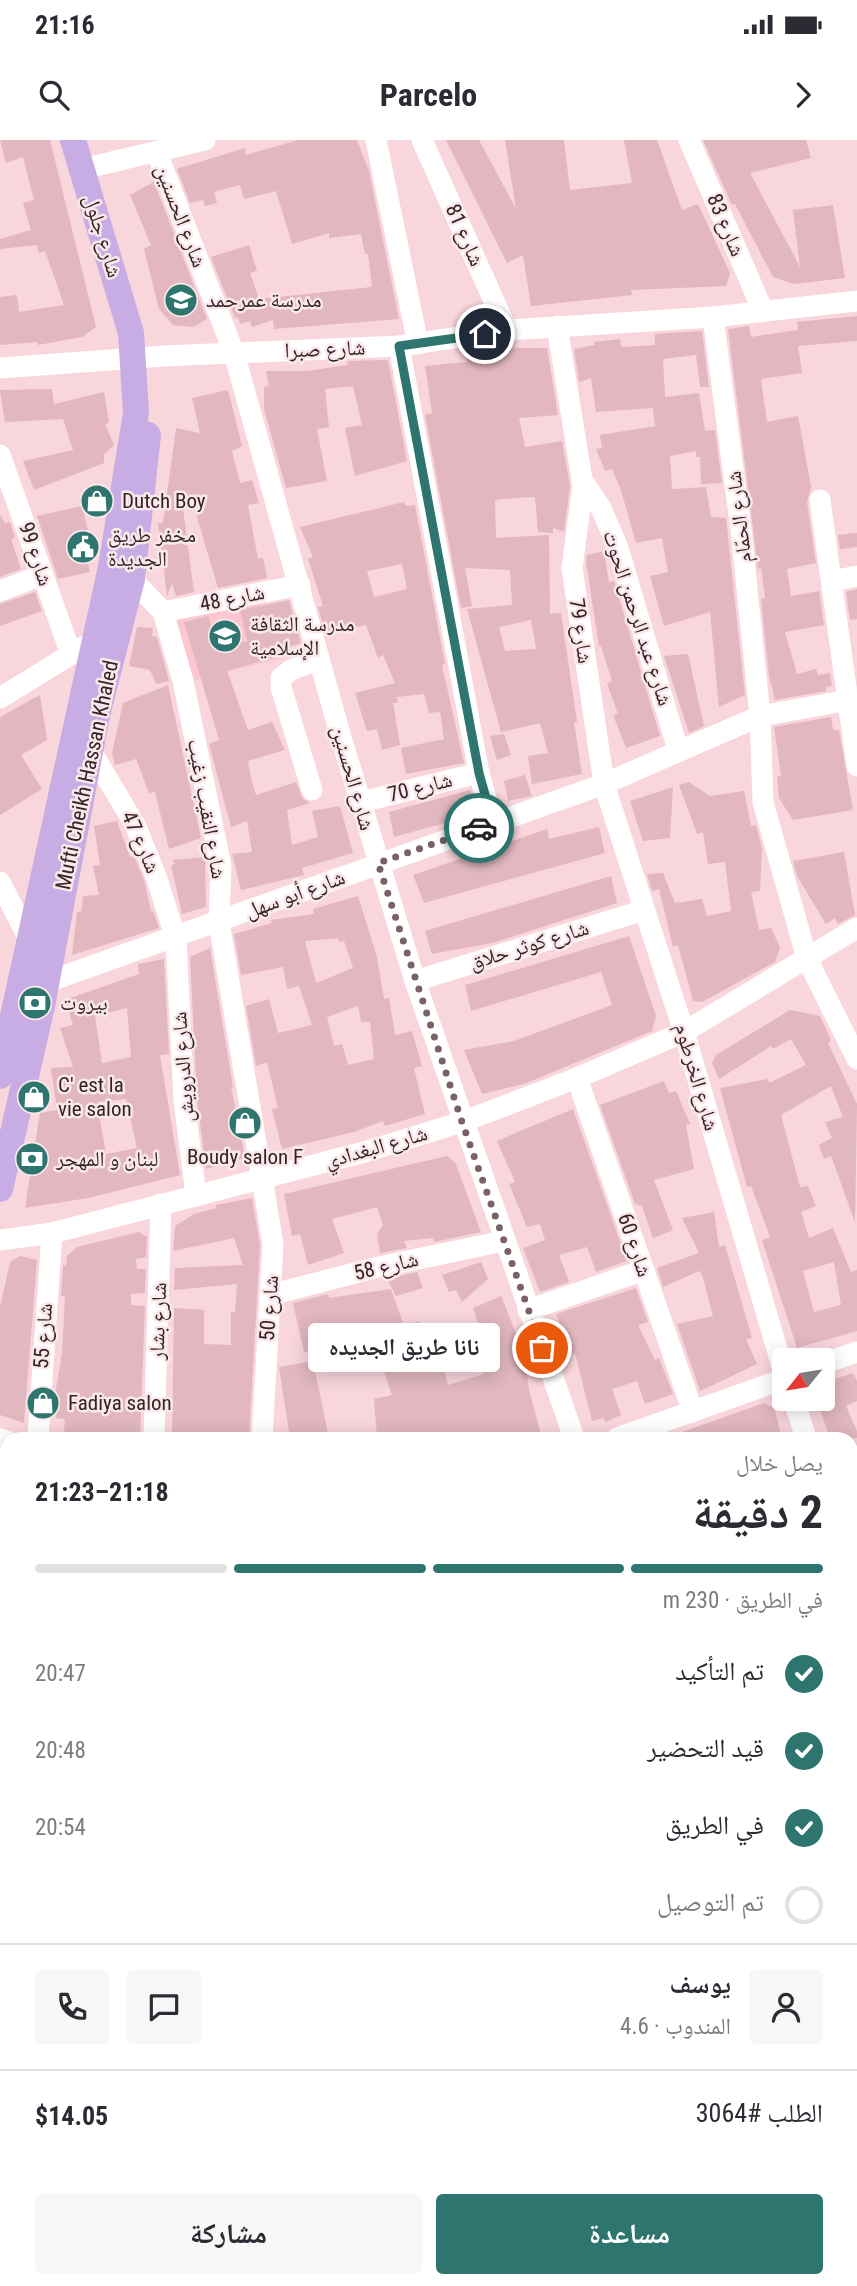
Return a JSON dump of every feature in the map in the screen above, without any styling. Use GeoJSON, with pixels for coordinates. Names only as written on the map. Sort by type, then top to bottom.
{"type":"FeatureCollection","features":[{"type":"Feature","properties":{"kind":"main road","name":"شارع جلول"},"geometry":{"type":"LineString","coordinates":[[74,140],[136,350]]}},
{"type":"Feature","properties":{"kind":"main road","name":"Mufti Cheikh Hassan Khaled"},"geometry":{"type":"LineString","coordinates":[[0,1189],[46,984],[91,751],[132,579],[148,440],[150,393],[136,350]]}},
{"type":"Feature","properties":{"kind":"main road","name":"Mufti Cheikh Hassan Khaled"},"geometry":{"type":"LineString","coordinates":[[0,1076],[19,991],[82,647],[111,567],[136,414],[136,350]]}},
{"type":"Feature","properties":{"kind":"street"},"geometry":{"type":"LineString","coordinates":[[82,169],[205,140]]}},
{"type":"Feature","properties":{"kind":"street"},"geometry":{"type":"LineString","coordinates":[[376,140],[479,773],[493,823]]}},
{"type":"Feature","properties":{"kind":"street","name":"شارع 81"},"geometry":{"type":"LineString","coordinates":[[422,140],[507,330]]}},
{"type":"Feature","properties":{"kind":"street","name":"شارع 83"},"geometry":{"type":"LineString","coordinates":[[689,140],[762,311]]}},
{"type":"Feature","properties":{"kind":"street","name":"شارع الحسنين"},"geometry":{"type":"LineString","coordinates":[[158,153],[234,353],[378,863],[462,1122],[572,1432]]}},
{"type":"Feature","properties":{"kind":"street","name":"شارع صبرا"},"geometry":{"type":"LineString","coordinates":[[0,368],[136,350],[234,353],[409,345],[507,330],[713,317],[857,301]]}},
{"type":"Feature","properties":{"kind":"street","name":"شارع الحمّام"},"geometry":{"type":"LineString","coordinates":[[713,317],[741,530],[760,716]]}},
{"type":"Feature","properties":{"kind":"street","name":"شارع عبد الرحمن الحوت"},"geometry":{"type":"LineString","coordinates":[[556,326],[581,478],[601,508],[618,548],[678,750]]}},
{"type":"Feature","properties":{"kind":"street","name":"شارع 99"},"geometry":{"type":"LineString","coordinates":[[0,455],[9,504],[42,575],[82,647]]}},
{"type":"Feature","properties":{"kind":"street","name":"شارع 79"},"geometry":{"type":"LineString","coordinates":[[581,478],[583,495],[572,568],[604,784]]}},
{"type":"Feature","properties":{"kind":"street"},"geometry":{"type":"LineString","coordinates":[[820,500],[857,766]]}},
{"type":"Feature","properties":{"kind":"street"},"geometry":{"type":"LineString","coordinates":[[0,591],[42,575]]}},
{"type":"Feature","properties":{"kind":"street"},"geometry":{"type":"LineString","coordinates":[[832,581],[857,576]]}},
{"type":"Feature","properties":{"kind":"street","name":"شارع النقيب زغيب"},"geometry":{"type":"LineString","coordinates":[[132,579],[163,612],[183,681],[217,840],[221,879],[219,922],[264,1178]]}},
{"type":"Feature","properties":{"kind":"street","name":"شارع 48"},"geometry":{"type":"LineString","coordinates":[[163,612],[300,584]]}},
{"type":"Feature","properties":{"kind":"street"},"geometry":{"type":"LineString","coordinates":[[0,698],[82,647],[119,628]]}},
{"type":"Feature","properties":{"kind":"street"},"geometry":{"type":"LineString","coordinates":[[312,790],[281,687],[281,678],[291,670],[319,659]]}},
{"type":"Feature","properties":{"kind":"street","name":"شارع أبو سهل"},"geometry":{"type":"LineString","coordinates":[[19,991],[176,939],[378,863],[604,784],[760,716],[849,700]]}},
{"type":"Feature","properties":{"kind":"street"},"geometry":{"type":"LineString","coordinates":[[760,716],[763,802],[813,955],[857,1059]]}},
{"type":"Feature","properties":{"kind":"street","name":"شارع 47"},"geometry":{"type":"LineString","coordinates":[[91,751],[135,825],[156,876],[176,939]]}},
{"type":"Feature","properties":{"kind":"street","name":"شارع 70"},"geometry":{"type":"LineString","coordinates":[[361,802],[479,773]]}},
{"type":"Feature","properties":{"kind":"street","name":"شارع الخرطوم"},"geometry":{"type":"LineString","coordinates":[[604,784],[684,1032],[777,1348]]}},
{"type":"Feature","properties":{"kind":"street"},"geometry":{"type":"LineString","coordinates":[[0,882],[29,937],[53,949]]}},
{"type":"Feature","properties":{"kind":"street","name":"شارع كوثر حلاق"},"geometry":{"type":"LineString","coordinates":[[415,981],[643,910]]}},
{"type":"Feature","properties":{"kind":"street","name":"شارع البغدادي"},"geometry":{"type":"LineString","coordinates":[[0,1240],[52,1233],[264,1178],[462,1122],[577,1078],[684,1032],[857,928]]}},
{"type":"Feature","properties":{"kind":"street","name":"شارع الدرويش"},"geometry":{"type":"LineString","coordinates":[[176,939],[184,1100],[196,1195]]}},
{"type":"Feature","properties":{"kind":"street"},"geometry":{"type":"LineString","coordinates":[[813,955],[857,1028]]}},
{"type":"Feature","properties":{"kind":"street","name":"شارع 60"},"geometry":{"type":"LineString","coordinates":[[577,1078],[693,1412]]}},
{"type":"Feature","properties":{"kind":"street","name":"شارع 50"},"geometry":{"type":"LineString","coordinates":[[262,1432],[273,1244],[264,1178]]}},
{"type":"Feature","properties":{"kind":"street","name":"شارع بشار"},"geometry":{"type":"LineString","coordinates":[[154,1432],[162,1204]]}},
{"type":"Feature","properties":{"kind":"street","name":"شارع 55"},"geometry":{"type":"LineString","coordinates":[[38,1432],[52,1233]]}},
{"type":"Feature","properties":{"kind":"street","name":"شارع 58"},"geometry":{"type":"LineString","coordinates":[[270,1295],[374,1268],[504,1241]]}},
{"type":"Feature","properties":{"kind":"street"},"geometry":{"type":"LineString","coordinates":[[528,1310],[644,1270]]}},
{"type":"Feature","properties":{"kind":"street"},"geometry":{"type":"LineString","coordinates":[[835,1360],[857,1352]]}},
{"type":"Feature","properties":{"kind":"street"},"geometry":{"type":"LineString","coordinates":[[635,1432],[772,1382]]}},
{"type":"Feature","properties":{"kind":"street"},"geometry":{"type":"LineString","coordinates":[[797,1411],[804,1432]]}},
{"type":"Feature","properties":{"kind":"shaded area","name":"مدرسة الثقافة الإسلامية"},"geometry":{"type":"Polygon","coordinates":[[[262,595],[282,658],[188,682],[168,615],[262,595]]]}},
{"type":"Feature","properties":{"kind":"building"},"geometry":{"type":"Polygon","coordinates":[[[0,140],[50,140],[96,327],[82,337],[38,345],[37,342],[0,345],[0,297],[17,295],[19,312],[64,305],[45,251],[39,253],[37,245],[0,249],[0,239],[31,230],[23,203],[34,200],[23,157],[6,163],[0,140]]]}},
{"type":"Feature","properties":{"kind":"building"},"geometry":{"type":"Polygon","coordinates":[[[298,140],[357,140],[369,171],[399,319],[274,329],[273,320],[252,327],[250,321],[240,324],[238,317],[235,318],[211,257],[249,245],[257,271],[250,273],[259,299],[372,287],[368,254],[365,254],[361,234],[329,238],[329,233],[292,244],[276,191],[244,199],[240,185],[214,192],[217,203],[205,206],[203,200],[190,203],[177,169],[245,148],[246,155],[298,140]]]}},
{"type":"Feature","properties":{"kind":"building"},"geometry":{"type":"Polygon","coordinates":[[[446,140],[479,140],[516,209],[505,140],[564,140],[570,190],[632,183],[624,140],[657,140],[682,210],[698,204],[730,273],[726,286],[631,290],[632,295],[531,306],[523,255],[507,263],[446,140]]]}},
{"type":"Feature","properties":{"kind":"building"},"geometry":{"type":"Polygon","coordinates":[[[703,140],[806,140],[811,158],[750,173],[800,267],[793,210],[833,205],[845,278],[794,284],[773,277],[735,204],[732,205],[703,140]]]}},
{"type":"Feature","properties":{"kind":"building"},"geometry":{"type":"Polygon","coordinates":[[[154,182],[207,319],[193,327],[173,325],[159,309],[144,249],[151,245],[130,195],[154,182]]]}},
{"type":"Feature","properties":{"kind":"building"},"geometry":{"type":"Polygon","coordinates":[[[857,316],[857,341],[798,346],[802,373],[761,379],[767,422],[798,416],[811,487],[807,502],[816,563],[787,569],[791,596],[819,591],[824,625],[785,632],[797,674],[816,669],[818,675],[830,673],[832,686],[826,687],[826,691],[775,700],[769,676],[761,599],[765,598],[761,568],[758,569],[728,329],[749,326],[751,337],[798,330],[797,322],[857,316]]]}},
{"type":"Feature","properties":{"kind":"building"},"geometry":{"type":"Polygon","coordinates":[[[702,331],[709,387],[700,387],[696,355],[663,359],[665,397],[699,393],[705,431],[715,430],[722,483],[701,484],[700,457],[696,457],[696,451],[670,456],[672,489],[706,487],[711,517],[726,518],[745,695],[719,707],[710,612],[664,626],[650,576],[668,572],[662,538],[636,543],[621,490],[612,469],[605,471],[596,449],[602,448],[600,435],[655,426],[653,408],[596,412],[591,378],[579,382],[574,349],[595,345],[594,342],[620,339],[621,347],[655,345],[655,334],[702,331]]]}},
{"type":"Feature","properties":{"kind":"building"},"geometry":{"type":"Polygon","coordinates":[[[547,348],[558,415],[519,418],[525,447],[562,441],[570,486],[564,532],[553,528],[553,533],[538,532],[535,497],[513,498],[495,500],[496,538],[549,535],[550,614],[561,613],[582,774],[532,784],[528,756],[548,753],[540,723],[501,732],[467,609],[512,605],[510,570],[465,568],[472,606],[461,608],[425,415],[432,413],[425,366],[467,362],[465,352],[547,348]],[[531,620],[499,627],[505,651],[536,649],[531,620]]]}},
{"type":"Feature","properties":{"kind":"building"},"geometry":{"type":"Polygon","coordinates":[[[388,360],[407,461],[355,476],[345,428],[362,425],[353,386],[325,389],[329,427],[317,429],[327,481],[286,488],[264,409],[264,387],[269,386],[266,371],[307,371],[348,365],[347,361],[388,360]]]}},
{"type":"Feature","properties":{"kind":"building"},"geometry":{"type":"Polygon","coordinates":[[[52,389],[54,404],[104,392],[109,423],[105,424],[114,445],[104,454],[104,463],[34,490],[23,461],[73,450],[63,419],[5,422],[0,390],[52,389]]]}},
{"type":"Feature","properties":{"kind":"building"},"geometry":{"type":"Polygon","coordinates":[[[228,390],[242,446],[232,451],[240,483],[252,480],[259,503],[248,505],[258,559],[263,558],[267,578],[218,588],[194,507],[183,509],[194,592],[176,596],[172,583],[167,596],[158,523],[163,523],[176,428],[200,433],[192,398],[228,390]]]}},
{"type":"Feature","properties":{"kind":"building"},"geometry":{"type":"Polygon","coordinates":[[[404,502],[406,506],[415,505],[445,664],[442,665],[464,763],[406,774],[401,748],[444,739],[440,712],[429,713],[424,694],[397,697],[398,703],[393,703],[400,745],[382,750],[377,729],[367,731],[355,693],[395,683],[383,655],[378,658],[366,625],[325,632],[318,607],[323,606],[308,559],[313,557],[300,527],[404,502]],[[402,564],[367,571],[374,597],[407,589],[402,564]]]}},
{"type":"Feature","properties":{"kind":"building"},"geometry":{"type":"Polygon","coordinates":[[[82,506],[91,543],[84,547],[90,572],[58,579],[37,516],[82,506]]]}},
{"type":"Feature","properties":{"kind":"building"},"geometry":{"type":"Polygon","coordinates":[[[0,515],[5,523],[10,522],[15,537],[11,539],[21,569],[0,577],[0,515]]]}},
{"type":"Feature","properties":{"kind":"building"},"geometry":{"type":"Polygon","coordinates":[[[857,533],[857,547],[840,549],[838,535],[857,533]]]}},
{"type":"Feature","properties":{"kind":"building"},"geometry":{"type":"Polygon","coordinates":[[[604,551],[609,582],[614,581],[660,736],[626,748],[613,715],[618,714],[607,684],[612,681],[599,646],[586,562],[587,555],[604,551]]]}},
{"type":"Feature","properties":{"kind":"building"},"geometry":{"type":"Polygon","coordinates":[[[857,589],[857,619],[850,620],[846,592],[857,589]]]}},
{"type":"Feature","properties":{"kind":"building"},"geometry":{"type":"Polygon","coordinates":[[[35,592],[42,611],[0,626],[0,604],[35,592]]]}},
{"type":"Feature","properties":{"kind":"building"},"geometry":{"type":"Polygon","coordinates":[[[289,600],[301,643],[274,652],[275,657],[227,671],[248,730],[272,722],[285,750],[248,761],[251,779],[256,795],[296,782],[303,799],[310,803],[287,810],[292,845],[318,837],[312,811],[340,806],[353,853],[302,868],[304,875],[241,890],[232,854],[252,852],[247,821],[231,827],[209,744],[219,740],[184,622],[208,616],[219,648],[247,641],[240,610],[289,600]]]}},
{"type":"Feature","properties":{"kind":"building"},"geometry":{"type":"Polygon","coordinates":[[[137,627],[153,628],[152,636],[157,637],[169,681],[156,684],[150,670],[129,666],[137,627]]]}},
{"type":"Feature","properties":{"kind":"building"},"geometry":{"type":"Polygon","coordinates":[[[688,654],[704,726],[689,733],[664,656],[688,654]]]}},
{"type":"Feature","properties":{"kind":"building"},"geometry":{"type":"Polygon","coordinates":[[[168,685],[201,838],[169,849],[155,792],[149,793],[136,759],[115,765],[112,753],[123,703],[168,685]]]}},
{"type":"Feature","properties":{"kind":"building"},"geometry":{"type":"Polygon","coordinates":[[[40,695],[47,740],[21,755],[42,789],[0,815],[0,717],[40,695]]]}},
{"type":"Feature","properties":{"kind":"building"},"geometry":{"type":"Polygon","coordinates":[[[831,717],[833,730],[839,730],[853,810],[793,820],[779,798],[777,776],[781,776],[774,727],[831,717]]]}},
{"type":"Feature","properties":{"kind":"building"},"geometry":{"type":"Polygon","coordinates":[[[504,734],[511,755],[497,760],[490,736],[504,734]]]}},
{"type":"Feature","properties":{"kind":"building"},"geometry":{"type":"Polygon","coordinates":[[[525,775],[532,796],[508,801],[504,781],[525,775]]]}},
{"type":"Feature","properties":{"kind":"building"},"geometry":{"type":"Polygon","coordinates":[[[689,782],[710,796],[744,791],[751,826],[756,825],[762,848],[760,891],[751,892],[759,930],[771,928],[780,947],[775,962],[702,1002],[693,1001],[678,945],[673,947],[659,889],[652,891],[647,874],[663,873],[675,903],[702,899],[707,916],[731,911],[725,862],[708,864],[703,832],[697,834],[679,785],[689,782]]]}},
{"type":"Feature","properties":{"kind":"building"},"geometry":{"type":"Polygon","coordinates":[[[673,787],[670,838],[643,841],[630,801],[673,787]]]}},
{"type":"Feature","properties":{"kind":"building"},"geometry":{"type":"Polygon","coordinates":[[[470,790],[477,814],[394,837],[389,812],[470,790]]]}},
{"type":"Feature","properties":{"kind":"building"},"geometry":{"type":"Polygon","coordinates":[[[117,821],[130,857],[134,856],[144,880],[151,911],[159,928],[72,955],[77,912],[81,912],[83,896],[99,895],[93,866],[100,865],[94,826],[117,821]]]}},
{"type":"Feature","properties":{"kind":"building"},"geometry":{"type":"Polygon","coordinates":[[[599,827],[605,853],[424,903],[413,875],[547,829],[549,839],[599,827]]]}},
{"type":"Feature","properties":{"kind":"building"},"geometry":{"type":"Polygon","coordinates":[[[844,852],[855,915],[838,924],[835,918],[826,924],[797,876],[793,861],[844,852]]]}},
{"type":"Feature","properties":{"kind":"building"},"geometry":{"type":"Polygon","coordinates":[[[205,857],[206,907],[182,914],[171,865],[175,864],[173,860],[205,857]]]}},
{"type":"Feature","properties":{"kind":"building"},"geometry":{"type":"Polygon","coordinates":[[[611,876],[617,903],[492,943],[432,954],[425,931],[611,876]]]}},
{"type":"Feature","properties":{"kind":"building"},"geometry":{"type":"Polygon","coordinates":[[[358,896],[377,957],[384,999],[389,998],[395,1035],[412,1031],[422,1066],[414,1068],[425,1114],[385,1126],[383,1121],[354,1132],[282,1149],[272,1109],[278,1108],[267,1062],[256,1066],[246,1006],[269,999],[278,1033],[312,1025],[299,986],[287,989],[283,967],[241,975],[234,934],[272,923],[271,920],[314,914],[313,909],[358,896]],[[338,938],[305,941],[316,983],[353,968],[344,941],[339,942],[338,938]],[[358,1006],[327,1017],[334,1046],[342,1044],[348,1065],[374,1059],[370,1022],[361,1022],[358,1006]]]}},
{"type":"Feature","properties":{"kind":"building"},"geometry":{"type":"Polygon","coordinates":[[[629,936],[656,1016],[652,1031],[524,1084],[482,1094],[464,1050],[514,1041],[612,1005],[601,972],[471,1011],[465,985],[629,936]]]}},
{"type":"Feature","properties":{"kind":"building"},"geometry":{"type":"Polygon","coordinates":[[[210,948],[231,1087],[245,1158],[206,1169],[197,1099],[190,957],[210,948]]]}},
{"type":"Feature","properties":{"kind":"building"},"geometry":{"type":"Polygon","coordinates":[[[164,959],[169,1054],[160,1055],[180,1175],[88,1198],[25,1208],[40,1113],[57,1110],[51,1068],[73,1067],[60,1028],[73,1025],[65,1000],[139,974],[138,964],[164,959]],[[127,1008],[95,1016],[102,1063],[131,1057],[127,1008]],[[126,1099],[97,1102],[106,1154],[137,1148],[126,1099]]]}},
{"type":"Feature","properties":{"kind":"building"},"geometry":{"type":"Polygon","coordinates":[[[790,1010],[820,1016],[831,1041],[828,1043],[857,1104],[855,1222],[831,1156],[824,1159],[819,1145],[832,1138],[825,1122],[843,1117],[831,1086],[781,1115],[800,1187],[808,1186],[816,1206],[801,1212],[809,1238],[833,1228],[851,1272],[857,1270],[857,1331],[797,1348],[762,1240],[770,1237],[751,1186],[747,1187],[720,1088],[768,1079],[769,1083],[806,1065],[791,1039],[773,1049],[771,1046],[719,1079],[712,1063],[716,1055],[790,1010]],[[834,1262],[803,1271],[814,1312],[841,1305],[834,1262]]]}},
{"type":"Feature","properties":{"kind":"building"},"geometry":{"type":"Polygon","coordinates":[[[664,1081],[669,1093],[676,1091],[690,1124],[686,1125],[694,1169],[654,1180],[673,1230],[653,1238],[642,1206],[635,1204],[600,1105],[664,1081]]]}},
{"type":"Feature","properties":{"kind":"building"},"geometry":{"type":"Polygon","coordinates":[[[573,1109],[627,1261],[596,1272],[587,1247],[559,1255],[569,1282],[540,1292],[523,1248],[545,1240],[540,1224],[527,1227],[509,1184],[515,1182],[497,1141],[573,1109]]]}},
{"type":"Feature","properties":{"kind":"building"},"geometry":{"type":"Polygon","coordinates":[[[447,1156],[455,1162],[481,1232],[434,1242],[433,1238],[404,1241],[407,1248],[380,1253],[377,1234],[383,1225],[377,1207],[332,1219],[344,1253],[308,1265],[300,1234],[292,1236],[284,1194],[447,1156]]]}},
{"type":"Feature","properties":{"kind":"building"},"geometry":{"type":"Polygon","coordinates":[[[252,1198],[260,1245],[249,1432],[172,1432],[174,1308],[204,1310],[204,1344],[231,1345],[231,1312],[235,1312],[237,1284],[174,1290],[175,1268],[243,1265],[234,1238],[173,1251],[175,1226],[194,1214],[216,1208],[216,1205],[252,1198]]]}},
{"type":"Feature","properties":{"kind":"building"},"geometry":{"type":"Polygon","coordinates":[[[714,1212],[719,1247],[725,1245],[752,1338],[746,1339],[757,1364],[700,1391],[677,1324],[713,1316],[702,1274],[699,1271],[663,1287],[657,1268],[699,1253],[682,1218],[714,1212]]]}},
{"type":"Feature","properties":{"kind":"building"},"geometry":{"type":"Polygon","coordinates":[[[139,1232],[147,1237],[146,1257],[136,1259],[137,1269],[146,1269],[145,1293],[131,1294],[131,1305],[145,1306],[140,1432],[64,1432],[65,1419],[56,1418],[57,1404],[53,1406],[62,1354],[65,1296],[61,1296],[63,1265],[66,1266],[67,1256],[77,1247],[139,1232]]]}},
{"type":"Feature","properties":{"kind":"building"},"geometry":{"type":"Polygon","coordinates":[[[20,1256],[37,1260],[24,1423],[0,1415],[0,1307],[10,1262],[20,1256]]]}},
{"type":"Feature","properties":{"kind":"building"},"geometry":{"type":"Polygon","coordinates":[[[481,1262],[488,1279],[462,1302],[456,1290],[449,1292],[442,1275],[481,1262]]]}},
{"type":"Feature","properties":{"kind":"building"},"geometry":{"type":"Polygon","coordinates":[[[417,1272],[423,1288],[396,1296],[387,1279],[417,1272]]]}},
{"type":"Feature","properties":{"kind":"building"},"geometry":{"type":"Polygon","coordinates":[[[636,1288],[648,1322],[638,1325],[655,1360],[659,1358],[673,1394],[645,1404],[637,1381],[612,1389],[621,1415],[606,1422],[603,1418],[592,1421],[575,1353],[573,1354],[556,1314],[636,1288]]]}},
{"type":"Feature","properties":{"kind":"building"},"geometry":{"type":"Polygon","coordinates":[[[391,1289],[404,1326],[419,1321],[437,1371],[444,1369],[448,1385],[484,1374],[473,1341],[483,1339],[473,1308],[501,1296],[524,1353],[529,1390],[540,1432],[377,1432],[374,1399],[392,1395],[373,1341],[304,1352],[293,1303],[328,1294],[329,1298],[391,1289]]]}},
{"type":"Feature","properties":{"kind":"building"},"geometry":{"type":"Polygon","coordinates":[[[313,1361],[328,1432],[289,1432],[279,1367],[313,1361]]]}},
{"type":"Feature","properties":{"kind":"building"},"geometry":{"type":"Polygon","coordinates":[[[853,1373],[857,1381],[857,1401],[846,1406],[857,1432],[828,1432],[820,1411],[835,1411],[835,1379],[853,1373]]]}},
{"type":"Feature","properties":{"kind":"building"},"geometry":{"type":"Polygon","coordinates":[[[764,1403],[775,1411],[780,1432],[682,1432],[764,1403]]]}},
{"type":"Feature","properties":{"kind":"way so far"},"geometry":{"type":"LineString","coordinates":[[479,828],[378,863],[462,1122],[542,1348]]}},
{"type":"Feature","properties":{"kind":"place","name":"مدرسة عمرحمد"},"geometry":{"type":"Point","coordinates":[181,300]}},
{"type":"Feature","properties":{"kind":"place","name":"Dutch Boy"},"geometry":{"type":"Point","coordinates":[97,501]}},
{"type":"Feature","properties":{"kind":"place","name":"مخفر طريق الجديدة"},"geometry":{"type":"Point","coordinates":[83,547]}},
{"type":"Feature","properties":{"kind":"place","name":"مدرسة الثقافة الإسلامية"},"geometry":{"type":"Point","coordinates":[225,636]}},
{"type":"Feature","properties":{"kind":"place","name":"بيروت"},"geometry":{"type":"Point","coordinates":[35,1003]}},
{"type":"Feature","properties":{"kind":"place","name":"C' est la vie salon"},"geometry":{"type":"Point","coordinates":[34,1097]}},
{"type":"Feature","properties":{"kind":"place","name":"Boudy salon F"},"geometry":{"type":"Point","coordinates":[245,1123]}},
{"type":"Feature","properties":{"kind":"place","name":"لبنان و المهجر"},"geometry":{"type":"Point","coordinates":[32,1159]}},
{"type":"Feature","properties":{"kind":"place","name":"نانا طريق الجديده"},"geometry":{"type":"Point","coordinates":[542,1348]}},
{"type":"Feature","properties":{"kind":"place","name":"Fadiya salon"},"geometry":{"type":"Point","coordinates":[43,1403]}},
{"type":"Feature","properties":{"kind":"route"},"geometry":{"type":"LineString","coordinates":[[479,828],[493,823],[479,773],[399,346],[485,334]]}}]}
